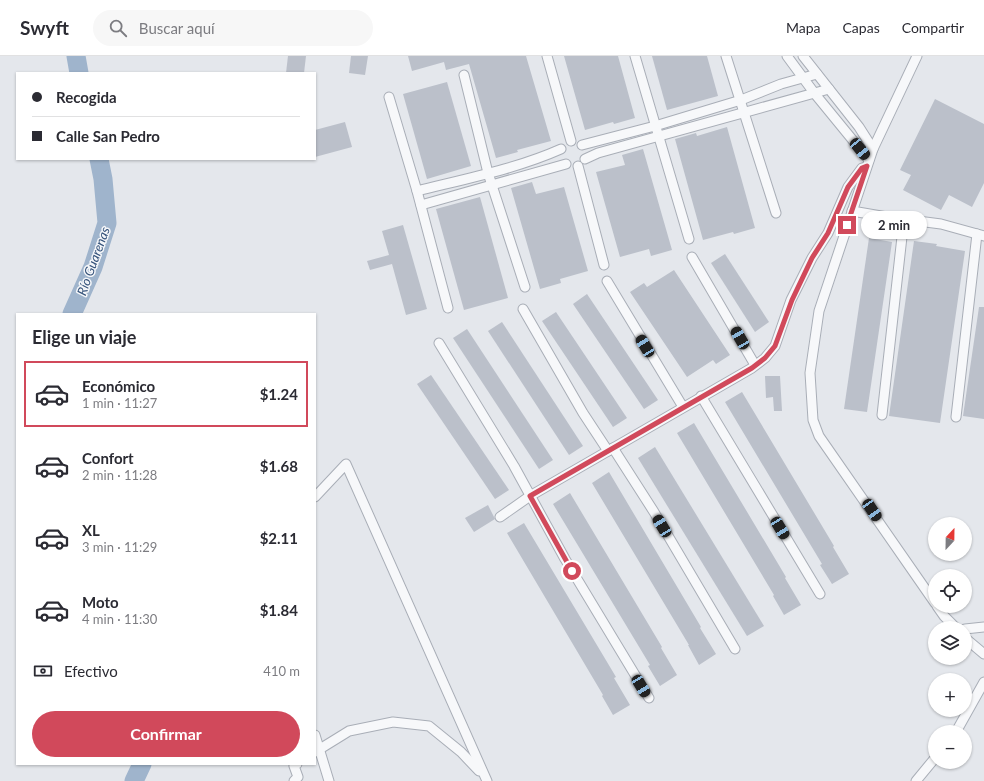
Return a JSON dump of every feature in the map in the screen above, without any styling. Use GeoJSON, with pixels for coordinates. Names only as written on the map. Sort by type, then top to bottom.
{"type":"FeatureCollection","features":[{"type":"Feature","properties":{"kind":"street"},"geometry":{"type":"LineString","coordinates":[[547,56],[571,141]]}},
{"type":"Feature","properties":{"kind":"street"},"geometry":{"type":"LineString","coordinates":[[635,56],[689,239]]}},
{"type":"Feature","properties":{"kind":"street"},"geometry":{"type":"LineString","coordinates":[[726,56],[776,213]]}},
{"type":"Feature","properties":{"kind":"street"},"geometry":{"type":"LineString","coordinates":[[787,56],[868,163]]}},
{"type":"Feature","properties":{"kind":"street"},"geometry":{"type":"LineString","coordinates":[[803,56],[859,127],[873,149]]}},
{"type":"Feature","properties":{"kind":"street"},"geometry":{"type":"LineString","coordinates":[[917,56],[873,149],[852,210],[819,311],[810,373],[813,420],[819,436],[928,593]]}},
{"type":"Feature","properties":{"kind":"street"},"geometry":{"type":"LineString","coordinates":[[582,145],[655,126],[741,100],[781,84],[817,74]]}},
{"type":"Feature","properties":{"kind":"street"},"geometry":{"type":"LineString","coordinates":[[464,75],[488,173],[525,287]]}},
{"type":"Feature","properties":{"kind":"street"},"geometry":{"type":"LineString","coordinates":[[421,205],[566,164],[572,166],[598,153],[658,138],[829,89]]}},
{"type":"Feature","properties":{"kind":"street"},"geometry":{"type":"LineString","coordinates":[[389,97],[421,205],[448,308]]}},
{"type":"Feature","properties":{"kind":"street"},"geometry":{"type":"LineString","coordinates":[[417,191],[488,173],[550,154],[561,149],[571,141],[579,142],[586,151],[582,162],[604,265]]}},
{"type":"Feature","properties":{"kind":"street"},"geometry":{"type":"LineString","coordinates":[[561,149],[561,157],[566,164]]}},
{"type":"Feature","properties":{"kind":"street"},"geometry":{"type":"LineString","coordinates":[[500,517],[530,496],[765,358],[775,346],[792,300],[812,258],[828,233],[848,187],[862,168],[868,163]]}},
{"type":"Feature","properties":{"kind":"street"},"geometry":{"type":"LineString","coordinates":[[852,210],[941,224],[980,235],[956,417]]}},
{"type":"Feature","properties":{"kind":"street"},"geometry":{"type":"LineString","coordinates":[[882,415],[904,219]]}},
{"type":"Feature","properties":{"kind":"street"},"geometry":{"type":"LineString","coordinates":[[692,257],[755,365]]}},
{"type":"Feature","properties":{"kind":"street"},"geometry":{"type":"LineString","coordinates":[[607,281],[683,407]]}},
{"type":"Feature","properties":{"kind":"street"},"geometry":{"type":"LineString","coordinates":[[523,309],[583,413],[611,449],[654,512],[734,649]]}},
{"type":"Feature","properties":{"kind":"street"},"geometry":{"type":"LineString","coordinates":[[439,343],[514,466],[565,559],[649,698]]}},
{"type":"Feature","properties":{"kind":"street"},"geometry":{"type":"LineString","coordinates":[[701,396],[820,594]]}},
{"type":"Feature","properties":{"kind":"street"},"geometry":{"type":"LineString","coordinates":[[316,496],[346,464],[486,779]]}},
{"type":"Feature","properties":{"kind":"street"},"geometry":{"type":"LineString","coordinates":[[942,613],[949,621]]}},
{"type":"Feature","properties":{"kind":"street"},"geometry":{"type":"LineString","coordinates":[[972,628],[984,627]]}},
{"type":"Feature","properties":{"kind":"street"},"geometry":{"type":"LineString","coordinates":[[972,644],[984,654]]}},
{"type":"Feature","properties":{"kind":"street"},"geometry":{"type":"LineString","coordinates":[[960,725],[984,682]]}},
{"type":"Feature","properties":{"kind":"street"},"geometry":{"type":"LineString","coordinates":[[329,781],[317,751],[349,731],[393,722],[429,726],[461,752],[486,779]]}},
{"type":"Feature","properties":{"kind":"street"},"geometry":{"type":"LineString","coordinates":[[294,781],[298,777],[294,766],[296,765]]}},
{"type":"Feature","properties":{"kind":"street"},"geometry":{"type":"LineString","coordinates":[[916,781],[928,766]]}},
{"type":"Feature","properties":{"kind":"building"},"geometry":{"type":"Polygon","coordinates":[[[288,56],[306,56],[304,72],[286,72],[288,56]]]}},
{"type":"Feature","properties":{"kind":"building"},"geometry":{"type":"Polygon","coordinates":[[[351,56],[368,56],[365,75],[349,73],[351,56]]]}},
{"type":"Feature","properties":{"kind":"building"},"geometry":{"type":"Polygon","coordinates":[[[408,56],[526,56],[551,141],[517,150],[518,152],[496,158],[469,64],[446,70],[444,62],[412,71],[408,56]]]}},
{"type":"Feature","properties":{"kind":"building"},"geometry":{"type":"Polygon","coordinates":[[[564,56],[618,56],[635,118],[614,124],[613,122],[585,130],[564,56]]]}},
{"type":"Feature","properties":{"kind":"building"},"geometry":{"type":"Polygon","coordinates":[[[652,56],[707,56],[718,96],[667,110],[652,56]]]}},
{"type":"Feature","properties":{"kind":"building"},"geometry":{"type":"Polygon","coordinates":[[[447,82],[471,166],[427,179],[403,94],[447,82]]]}},
{"type":"Feature","properties":{"kind":"building"},"geometry":{"type":"Polygon","coordinates":[[[935,99],[984,124],[984,183],[972,207],[949,195],[941,210],[903,190],[911,175],[900,170],[935,99]]]}},
{"type":"Feature","properties":{"kind":"building"},"geometry":{"type":"Polygon","coordinates":[[[345,122],[352,147],[316,157],[316,130],[345,122]]]}},
{"type":"Feature","properties":{"kind":"building"},"geometry":{"type":"Polygon","coordinates":[[[727,127],[755,228],[703,240],[675,139],[696,133],[697,136],[727,127]]]}},
{"type":"Feature","properties":{"kind":"building"},"geometry":{"type":"Polygon","coordinates":[[[643,149],[672,250],[651,256],[649,249],[620,257],[596,172],[625,165],[622,155],[643,149]]]}},
{"type":"Feature","properties":{"kind":"building"},"geometry":{"type":"Polygon","coordinates":[[[532,182],[536,194],[564,187],[588,271],[560,279],[561,283],[540,289],[511,188],[532,182]]]}},
{"type":"Feature","properties":{"kind":"building"},"geometry":{"type":"Polygon","coordinates":[[[480,197],[508,298],[464,310],[436,209],[480,197]]]}},
{"type":"Feature","properties":{"kind":"building"},"geometry":{"type":"Polygon","coordinates":[[[403,225],[427,309],[406,315],[392,264],[370,270],[367,261],[389,255],[382,231],[403,225]]]}},
{"type":"Feature","properties":{"kind":"building"},"geometry":{"type":"Polygon","coordinates":[[[869,238],[892,242],[867,412],[844,409],[869,238]]]}},
{"type":"Feature","properties":{"kind":"building"},"geometry":{"type":"Polygon","coordinates":[[[914,241],[937,244],[936,246],[965,251],[940,423],[889,416],[914,241]]]}},
{"type":"Feature","properties":{"kind":"building"},"geometry":{"type":"Polygon","coordinates":[[[725,254],[769,322],[755,332],[711,263],[725,254]]]}},
{"type":"Feature","properties":{"kind":"building"},"geometry":{"type":"Polygon","coordinates":[[[674,270],[730,355],[716,364],[713,360],[687,377],[630,292],[644,283],[647,287],[674,270]]]}},
{"type":"Feature","properties":{"kind":"building"},"geometry":{"type":"Polygon","coordinates":[[[587,294],[658,400],[644,409],[573,304],[587,294]]]}},
{"type":"Feature","properties":{"kind":"building"},"geometry":{"type":"Polygon","coordinates":[[[979,307],[984,307],[984,419],[963,416],[979,307]]]}},
{"type":"Feature","properties":{"kind":"building"},"geometry":{"type":"Polygon","coordinates":[[[556,312],[627,418],[613,427],[542,321],[556,312]]]}},
{"type":"Feature","properties":{"kind":"building"},"geometry":{"type":"Polygon","coordinates":[[[502,322],[583,446],[569,455],[488,331],[502,322]]]}},
{"type":"Feature","properties":{"kind":"building"},"geometry":{"type":"Polygon","coordinates":[[[467,329],[553,460],[539,469],[453,338],[467,329]]]}},
{"type":"Feature","properties":{"kind":"building"},"geometry":{"type":"Polygon","coordinates":[[[431,375],[509,490],[495,499],[417,384],[431,375]]]}},
{"type":"Feature","properties":{"kind":"building"},"geometry":{"type":"Polygon","coordinates":[[[765,376],[780,376],[782,411],[774,411],[773,397],[766,398],[765,376]]]}},
{"type":"Feature","properties":{"kind":"building"},"geometry":{"type":"Polygon","coordinates":[[[742,392],[834,546],[833,547],[849,574],[832,584],[820,565],[822,564],[725,402],[742,392]]]}},
{"type":"Feature","properties":{"kind":"building"},"geometry":{"type":"Polygon","coordinates":[[[694,423],[786,577],[785,578],[801,605],[784,615],[773,596],[774,595],[677,433],[694,423]]]}},
{"type":"Feature","properties":{"kind":"building"},"geometry":{"type":"Polygon","coordinates":[[[655,447],[764,626],[747,636],[638,458],[655,447]]]}},
{"type":"Feature","properties":{"kind":"building"},"geometry":{"type":"Polygon","coordinates":[[[609,472],[716,654],[699,665],[689,645],[592,483],[609,472]]]}},
{"type":"Feature","properties":{"kind":"building"},"geometry":{"type":"Polygon","coordinates":[[[570,493],[662,647],[661,648],[677,675],[660,686],[648,666],[650,665],[553,504],[570,493]]]}},
{"type":"Feature","properties":{"kind":"building"},"geometry":{"type":"Polygon","coordinates":[[[488,505],[495,519],[474,532],[465,518],[488,505]]]}},
{"type":"Feature","properties":{"kind":"building"},"geometry":{"type":"Polygon","coordinates":[[[524,523],[616,677],[614,678],[630,705],[613,715],[602,696],[603,695],[507,533],[524,523]]]}},
{"type":"Feature","properties":{"kind":"waterway","name":"Río Guarenas"},"geometry":{"type":"LineString","coordinates":[[76,56],[79,72]]}},
{"type":"Feature","properties":{"kind":"waterway","name":"Río Guarenas"},"geometry":{"type":"LineString","coordinates":[[72,313],[93,267],[107,223],[103,179],[99,160]]}},
{"type":"Feature","properties":{"kind":"waterway","name":"Río Guarenas"},"geometry":{"type":"LineString","coordinates":[[134,781],[142,765]]}},
{"type":"Feature","properties":{"kind":"route"},"geometry":{"type":"LineString","coordinates":[[572,571],[530,496],[752,368],[765,358],[775,346],[792,300],[812,258],[828,233],[848,187],[862,168],[867,166],[847,225]]}}]}
